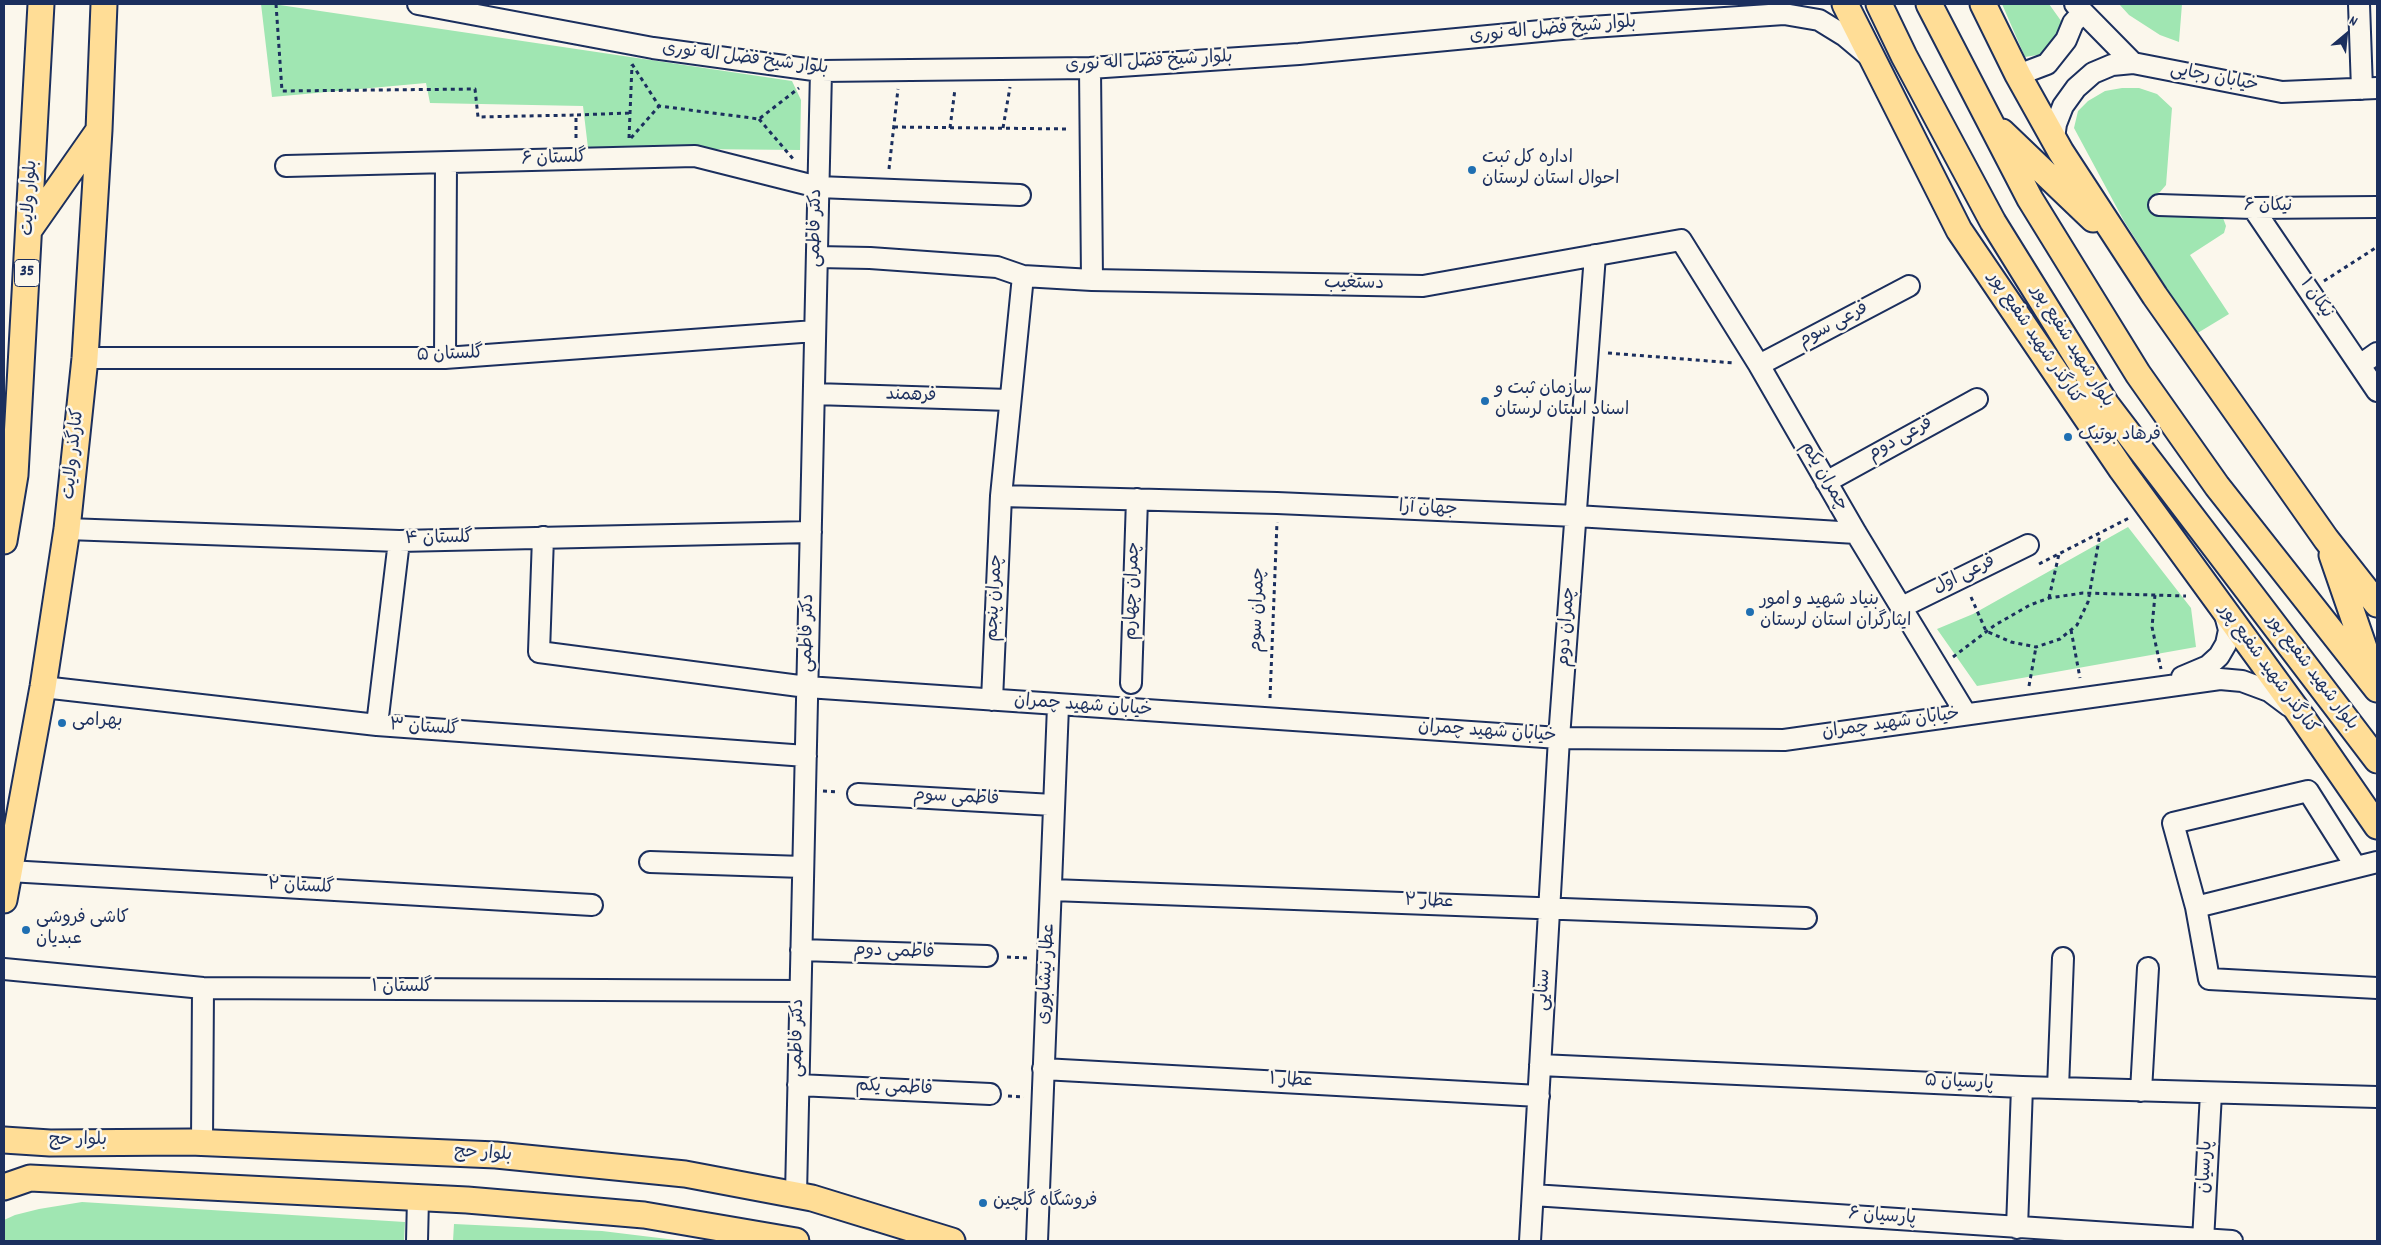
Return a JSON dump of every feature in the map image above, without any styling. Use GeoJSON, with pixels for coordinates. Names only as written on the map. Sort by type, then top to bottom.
{"type":"FeatureCollection","features":[{"type":"Feature","properties":{"kind":"main road","name":"بلوار ولایت"},"geometry":{"type":"LineString","coordinates":[[4,541],[15,475],[41,4]]}},
{"type":"Feature","properties":{"kind":"main road","name":"کنارگذر ولایت"},"geometry":{"type":"LineString","coordinates":[[4,900],[43,687],[67,529],[85,358],[99,130],[104,4]]}},
{"type":"Feature","properties":{"kind":"main road","name":"کنارگذر شهید شفیع پور"},"geometry":{"type":"LineString","coordinates":[[1845,4],[1959,230],[2122,470],[2297,710],[2377,826]]}},
{"type":"Feature","properties":{"kind":"main road","name":"بلوار شهید شفیع پور"},"geometry":{"type":"LineString","coordinates":[[1879,4],[1904,56],[1993,222],[2106,404],[2377,760]]}},
{"type":"Feature","properties":{"kind":"main road"},"geometry":{"type":"LineString","coordinates":[[1929,4],[2030,198],[2138,374],[2217,486],[2377,688]]}},
{"type":"Feature","properties":{"kind":"main road"},"geometry":{"type":"LineString","coordinates":[[1983,4],[2018,75],[2061,152],[2125,250],[2326,539],[2377,604]]}},
{"type":"Feature","properties":{"kind":"main road"},"geometry":{"type":"LineString","coordinates":[[1987,117],[2125,250]]}},
{"type":"Feature","properties":{"kind":"main road"},"geometry":{"type":"LineString","coordinates":[[29,230],[99,130]]}},
{"type":"Feature","properties":{"kind":"main road"},"geometry":{"type":"LineString","coordinates":[[4,504],[15,475]]}},
{"type":"Feature","properties":{"kind":"main road"},"geometry":{"type":"LineString","coordinates":[[2326,539],[2377,688]]}},
{"type":"Feature","properties":{"kind":"main road","name":"بلوار حج"},"geometry":{"type":"LineString","coordinates":[[4,1140],[50,1143],[202,1142],[496,1155],[685,1174],[796,1194],[952,1241]]}},
{"type":"Feature","properties":{"kind":"main road"},"geometry":{"type":"LineString","coordinates":[[47,1179],[36,1168],[35,1159],[43,1146],[50,1143]]}},
{"type":"Feature","properties":{"kind":"main road"},"geometry":{"type":"LineString","coordinates":[[4,1188],[30,1178],[418,1198],[644,1215],[796,1241]]}},
{"type":"Feature","properties":{"kind":"street","name":"بلوار شیخ فضل اله نوری"},"geometry":{"type":"LineString","coordinates":[[418,4],[617,42],[821,71],[1090,68],[1299,54],[1562,30],[1784,14],[1819,20],[1845,36],[1872,58]]}},
{"type":"Feature","properties":{"kind":"street"},"geometry":{"type":"LineString","coordinates":[[1709,20],[1734,4]]}},
{"type":"Feature","properties":{"kind":"street"},"geometry":{"type":"LineString","coordinates":[[2359,4],[2369,89]]}},
{"type":"Feature","properties":{"kind":"street"},"geometry":{"type":"LineString","coordinates":[[2018,75],[2047,64],[2066,40],[2078,9],[2133,63]]}},
{"type":"Feature","properties":{"kind":"street"},"geometry":{"type":"LineString","coordinates":[[2054,138],[2056,124],[2063,106],[2076,88],[2093,72],[2112,65],[2133,63]]}},
{"type":"Feature","properties":{"kind":"street","name":"خیابان رجایی"},"geometry":{"type":"LineString","coordinates":[[2133,63],[2282,92],[2369,89]]}},
{"type":"Feature","properties":{"kind":"street"},"geometry":{"type":"LineString","coordinates":[[1090,68],[1092,280]]}},
{"type":"Feature","properties":{"kind":"street","name":"دکتر فاطمی"},"geometry":{"type":"LineString","coordinates":[[796,1194],[821,71]]}},
{"type":"Feature","properties":{"kind":"street","name":"گلستان ۶"},"geometry":{"type":"LineString","coordinates":[[286,166],[695,156],[818,187],[1020,195]]}},
{"type":"Feature","properties":{"kind":"street"},"geometry":{"type":"LineString","coordinates":[[445,358],[446,163]]}},
{"type":"Feature","properties":{"kind":"street","name":"نیکان ۶"},"geometry":{"type":"LineString","coordinates":[[2159,205],[2253,208],[2377,207]]}},
{"type":"Feature","properties":{"kind":"street","name":"نیکان ۱"},"geometry":{"type":"LineString","coordinates":[[2253,208],[2377,391]]}},
{"type":"Feature","properties":{"kind":"street","name":"دستغیب"},"geometry":{"type":"LineString","coordinates":[[817,257],[870,258],[996,267],[1023,276],[1092,280],[1423,286],[1681,240]]}},
{"type":"Feature","properties":{"kind":"street","name":"چمران یکم"},"geometry":{"type":"LineString","coordinates":[[1681,240],[1760,366],[1856,533],[1966,714]]}},
{"type":"Feature","properties":{"kind":"street","name":"چمران دوم"},"geometry":{"type":"LineString","coordinates":[[1559,738],[1594,255]]}},
{"type":"Feature","properties":{"kind":"street","name":"چمران پنجم"},"geometry":{"type":"LineString","coordinates":[[992,700],[1001,496],[1009,400],[1023,276]]}},
{"type":"Feature","properties":{"kind":"street","name":"فرعی سوم"},"geometry":{"type":"LineString","coordinates":[[1760,366],[1909,286]]}},
{"type":"Feature","properties":{"kind":"street","name":"گلستان ۵"},"geometry":{"type":"LineString","coordinates":[[85,358],[445,358],[815,331]]}},
{"type":"Feature","properties":{"kind":"street"},"geometry":{"type":"LineString","coordinates":[[2360,365],[2377,353]]}},
{"type":"Feature","properties":{"kind":"street","name":"فرهمند"},"geometry":{"type":"LineString","coordinates":[[814,394],[1009,400]]}},
{"type":"Feature","properties":{"kind":"street","name":"فرعی دوم"},"geometry":{"type":"LineString","coordinates":[[1826,482],[1977,399]]}},
{"type":"Feature","properties":{"kind":"street","name":"جهان آرا"},"geometry":{"type":"LineString","coordinates":[[1001,496],[1277,503],[1576,516],[1856,533]]}},
{"type":"Feature","properties":{"kind":"street","name":"چمران چهارم"},"geometry":{"type":"LineString","coordinates":[[1131,683],[1137,499]]}},
{"type":"Feature","properties":{"kind":"street","name":"گلستان ۴"},"geometry":{"type":"LineString","coordinates":[[67,529],[399,540],[811,532]]}},
{"type":"Feature","properties":{"kind":"street","name":"خیابان شهید چمران"},"geometry":{"type":"LineString","coordinates":[[544,537],[539,652],[807,687],[1058,706],[1559,738],[1784,740],[2164,685]]}},
{"type":"Feature","properties":{"kind":"street"},"geometry":{"type":"LineString","coordinates":[[376,725],[399,540]]}},
{"type":"Feature","properties":{"kind":"street","name":"فرعی اول"},"geometry":{"type":"LineString","coordinates":[[1902,608],[2028,545]]}},
{"type":"Feature","properties":{"kind":"street"},"geometry":{"type":"LineString","coordinates":[[2164,685],[2208,666],[2219,656],[2226,644],[2229,630],[2219,604]]}},
{"type":"Feature","properties":{"kind":"street"},"geometry":{"type":"LineString","coordinates":[[2164,685],[2220,679],[2242,681],[2269,691],[2297,710]]}},
{"type":"Feature","properties":{"kind":"street","name":"گلستان ۳"},"geometry":{"type":"LineString","coordinates":[[43,687],[376,725],[806,756]]}},
{"type":"Feature","properties":{"kind":"street","name":"عطار نیشابوری"},"geometry":{"type":"LineString","coordinates":[[1037,1241],[1058,706]]}},
{"type":"Feature","properties":{"kind":"street","name":"سنایی"},"geometry":{"type":"LineString","coordinates":[[1530,1241],[1559,738]]}},
{"type":"Feature","properties":{"kind":"street"},"geometry":{"type":"LineString","coordinates":[[2356,867],[2308,792],[2173,822],[2196,907],[2209,978],[2377,988]]}},
{"type":"Feature","properties":{"kind":"street","name":"فاطمی سوم"},"geometry":{"type":"LineString","coordinates":[[858,794],[1054,805]]}},
{"type":"Feature","properties":{"kind":"street"},"geometry":{"type":"LineString","coordinates":[[650,862],[803,867]]}},
{"type":"Feature","properties":{"kind":"street"},"geometry":{"type":"LineString","coordinates":[[2196,907],[2377,862]]}},
{"type":"Feature","properties":{"kind":"street","name":"گلستان ۲"},"geometry":{"type":"LineString","coordinates":[[10,871],[592,905]]}},
{"type":"Feature","properties":{"kind":"street","name":"عطار ۲"},"geometry":{"type":"LineString","coordinates":[[1052,890],[1806,918]]}},
{"type":"Feature","properties":{"kind":"street","name":"فاطمی دوم"},"geometry":{"type":"LineString","coordinates":[[801,950],[987,956]]}},
{"type":"Feature","properties":{"kind":"street"},"geometry":{"type":"LineString","coordinates":[[2058,1088],[2063,958]]}},
{"type":"Feature","properties":{"kind":"street"},"geometry":{"type":"LineString","coordinates":[[2141,1091],[2148,968]]}},
{"type":"Feature","properties":{"kind":"street","name":"گلستان ۱"},"geometry":{"type":"LineString","coordinates":[[4,969],[203,988],[800,991]]}},
{"type":"Feature","properties":{"kind":"street"},"geometry":{"type":"LineString","coordinates":[[202,1142],[203,988]]}},
{"type":"Feature","properties":{"kind":"street","name":"پارسیان ۵"},"geometry":{"type":"LineString","coordinates":[[1540,1065],[2022,1087],[2377,1097]]}},
{"type":"Feature","properties":{"kind":"street","name":"عطار ۱"},"geometry":{"type":"LineString","coordinates":[[1044,1069],[1539,1096]]}},
{"type":"Feature","properties":{"kind":"street","name":"فاطمی یکم"},"geometry":{"type":"LineString","coordinates":[[798,1085],[990,1094]]}},
{"type":"Feature","properties":{"kind":"street"},"geometry":{"type":"LineString","coordinates":[[2017,1228],[2022,1087]]}},
{"type":"Feature","properties":{"kind":"street","name":"پارسیان"},"geometry":{"type":"LineString","coordinates":[[2203,1240],[2211,1093]]}},
{"type":"Feature","properties":{"kind":"street","name":"پارسیان ۶"},"geometry":{"type":"LineString","coordinates":[[1533,1195],[2232,1241]]}},
{"type":"Feature","properties":{"kind":"street"},"geometry":{"type":"LineString","coordinates":[[417,1241],[418,1198]]}},
{"type":"Feature","properties":{"kind":"path"},"geometry":{"type":"LineString","coordinates":[[276,4],[282,91],[475,90],[478,116],[629,113]]}},
{"type":"Feature","properties":{"kind":"path"},"geometry":{"type":"LineString","coordinates":[[617,42],[659,106],[759,119],[818,187]]}},
{"type":"Feature","properties":{"kind":"path"},"geometry":{"type":"LineString","coordinates":[[632,64],[628,141],[659,106]]}},
{"type":"Feature","properties":{"kind":"path"},"geometry":{"type":"LineString","coordinates":[[950,128],[957,69]]}},
{"type":"Feature","properties":{"kind":"path"},"geometry":{"type":"LineString","coordinates":[[1003,128],[1013,69]]}},
{"type":"Feature","properties":{"kind":"path"},"geometry":{"type":"LineString","coordinates":[[887,190],[900,70]]}},
{"type":"Feature","properties":{"kind":"path"},"geometry":{"type":"LineString","coordinates":[[759,119],[821,71]]}},
{"type":"Feature","properties":{"kind":"path"},"geometry":{"type":"LineString","coordinates":[[576,115],[577,159]]}},
{"type":"Feature","properties":{"kind":"path"},"geometry":{"type":"LineString","coordinates":[[894,127],[1090,130]]}},
{"type":"Feature","properties":{"kind":"path"},"geometry":{"type":"LineString","coordinates":[[2309,291],[2377,247]]}},
{"type":"Feature","properties":{"kind":"path"},"geometry":{"type":"LineString","coordinates":[[1587,351],[1760,366]]}},
{"type":"Feature","properties":{"kind":"path","name":"چمران سوم"},"geometry":{"type":"LineString","coordinates":[[1269,719],[1277,503]]}},
{"type":"Feature","properties":{"kind":"path"},"geometry":{"type":"LineString","coordinates":[[1971,597],[1986,631],[2011,642],[2036,647],[2060,639],[2077,625],[2090,594],[2100,534]]}},
{"type":"Feature","properties":{"kind":"path"},"geometry":{"type":"LineString","coordinates":[[2050,598],[2059,554]]}},
{"type":"Feature","properties":{"kind":"path"},"geometry":{"type":"LineString","coordinates":[[1939,669],[1986,631],[2030,605],[2050,598],[2090,594],[2155,595],[2219,604]]}},
{"type":"Feature","properties":{"kind":"path"},"geometry":{"type":"LineString","coordinates":[[2155,595],[2152,628],[2164,685]]}},
{"type":"Feature","properties":{"kind":"path"},"geometry":{"type":"LineString","coordinates":[[2071,630],[2084,697]]}},
{"type":"Feature","properties":{"kind":"path"},"geometry":{"type":"LineString","coordinates":[[2026,706],[2036,647]]}},
{"type":"Feature","properties":{"kind":"path"},"geometry":{"type":"LineString","coordinates":[[805,790],[858,794]]}},
{"type":"Feature","properties":{"kind":"path"},"geometry":{"type":"LineString","coordinates":[[987,956],[1049,959]]}},
{"type":"Feature","properties":{"kind":"path"},"geometry":{"type":"LineString","coordinates":[[990,1094],[1043,1099]]}},
{"type":"Feature","properties":{"kind":"green space"},"geometry":{"type":"Polygon","coordinates":[[[261,4],[273,4],[792,81],[801,100],[800,150],[588,148],[583,106],[430,103],[426,83],[272,97],[261,4]]]}},
{"type":"Feature","properties":{"kind":"green space"},"geometry":{"type":"Polygon","coordinates":[[[2002,4],[2049,4],[2064,25],[2054,43],[2043,54],[2025,57],[2002,4]]]}},
{"type":"Feature","properties":{"kind":"green space"},"geometry":{"type":"Polygon","coordinates":[[[2119,4],[2182,4],[2179,42],[2160,35],[2129,15],[2119,4]]]}},
{"type":"Feature","properties":{"kind":"green space"},"geometry":{"type":"Polygon","coordinates":[[[2139,88],[2157,94],[2172,108],[2166,185],[2160,192],[2153,195],[2156,215],[2172,212],[2210,214],[2223,218],[2226,226],[2224,233],[2190,255],[2229,314],[2196,334],[2124,221],[2074,128],[2078,111],[2088,101],[2105,91],[2139,88]]]}},
{"type":"Feature","properties":{"kind":"green space"},"geometry":{"type":"Polygon","coordinates":[[[2128,527],[2191,608],[2196,647],[1977,686],[1937,629],[1973,614],[2128,527]]]}},
{"type":"Feature","properties":{"kind":"green space"},"geometry":{"type":"Polygon","coordinates":[[[82,1202],[405,1222],[404,1241],[4,1241],[4,1220],[39,1209],[82,1202]]]}},
{"type":"Feature","properties":{"kind":"green space"},"geometry":{"type":"Polygon","coordinates":[[[454,1224],[602,1231],[684,1241],[453,1241],[454,1224]]]}},
{"type":"Feature","properties":{"kind":"place","name":"اداره کل ثبت احوال استان لرستان"},"geometry":{"type":"Point","coordinates":[1472,170]}},
{"type":"Feature","properties":{"kind":"place","name":"سازمان ثبت و اسناد استان لرستان"},"geometry":{"type":"Point","coordinates":[1485,401]}},
{"type":"Feature","properties":{"kind":"place","name":"فرهاد بوتیک"},"geometry":{"type":"Point","coordinates":[2068,437]}},
{"type":"Feature","properties":{"kind":"place","name":"بنیاد شهید و امور ایثارگران استان لرستان"},"geometry":{"type":"Point","coordinates":[1750,612]}},
{"type":"Feature","properties":{"kind":"place","name":"بهرامی"},"geometry":{"type":"Point","coordinates":[62,723]}},
{"type":"Feature","properties":{"kind":"place","name":"کاشی فروشی عبدیان"},"geometry":{"type":"Point","coordinates":[26,930]}},
{"type":"Feature","properties":{"kind":"place","name":"فروشگاه گلچین"},"geometry":{"type":"Point","coordinates":[983,1203]}}]}
